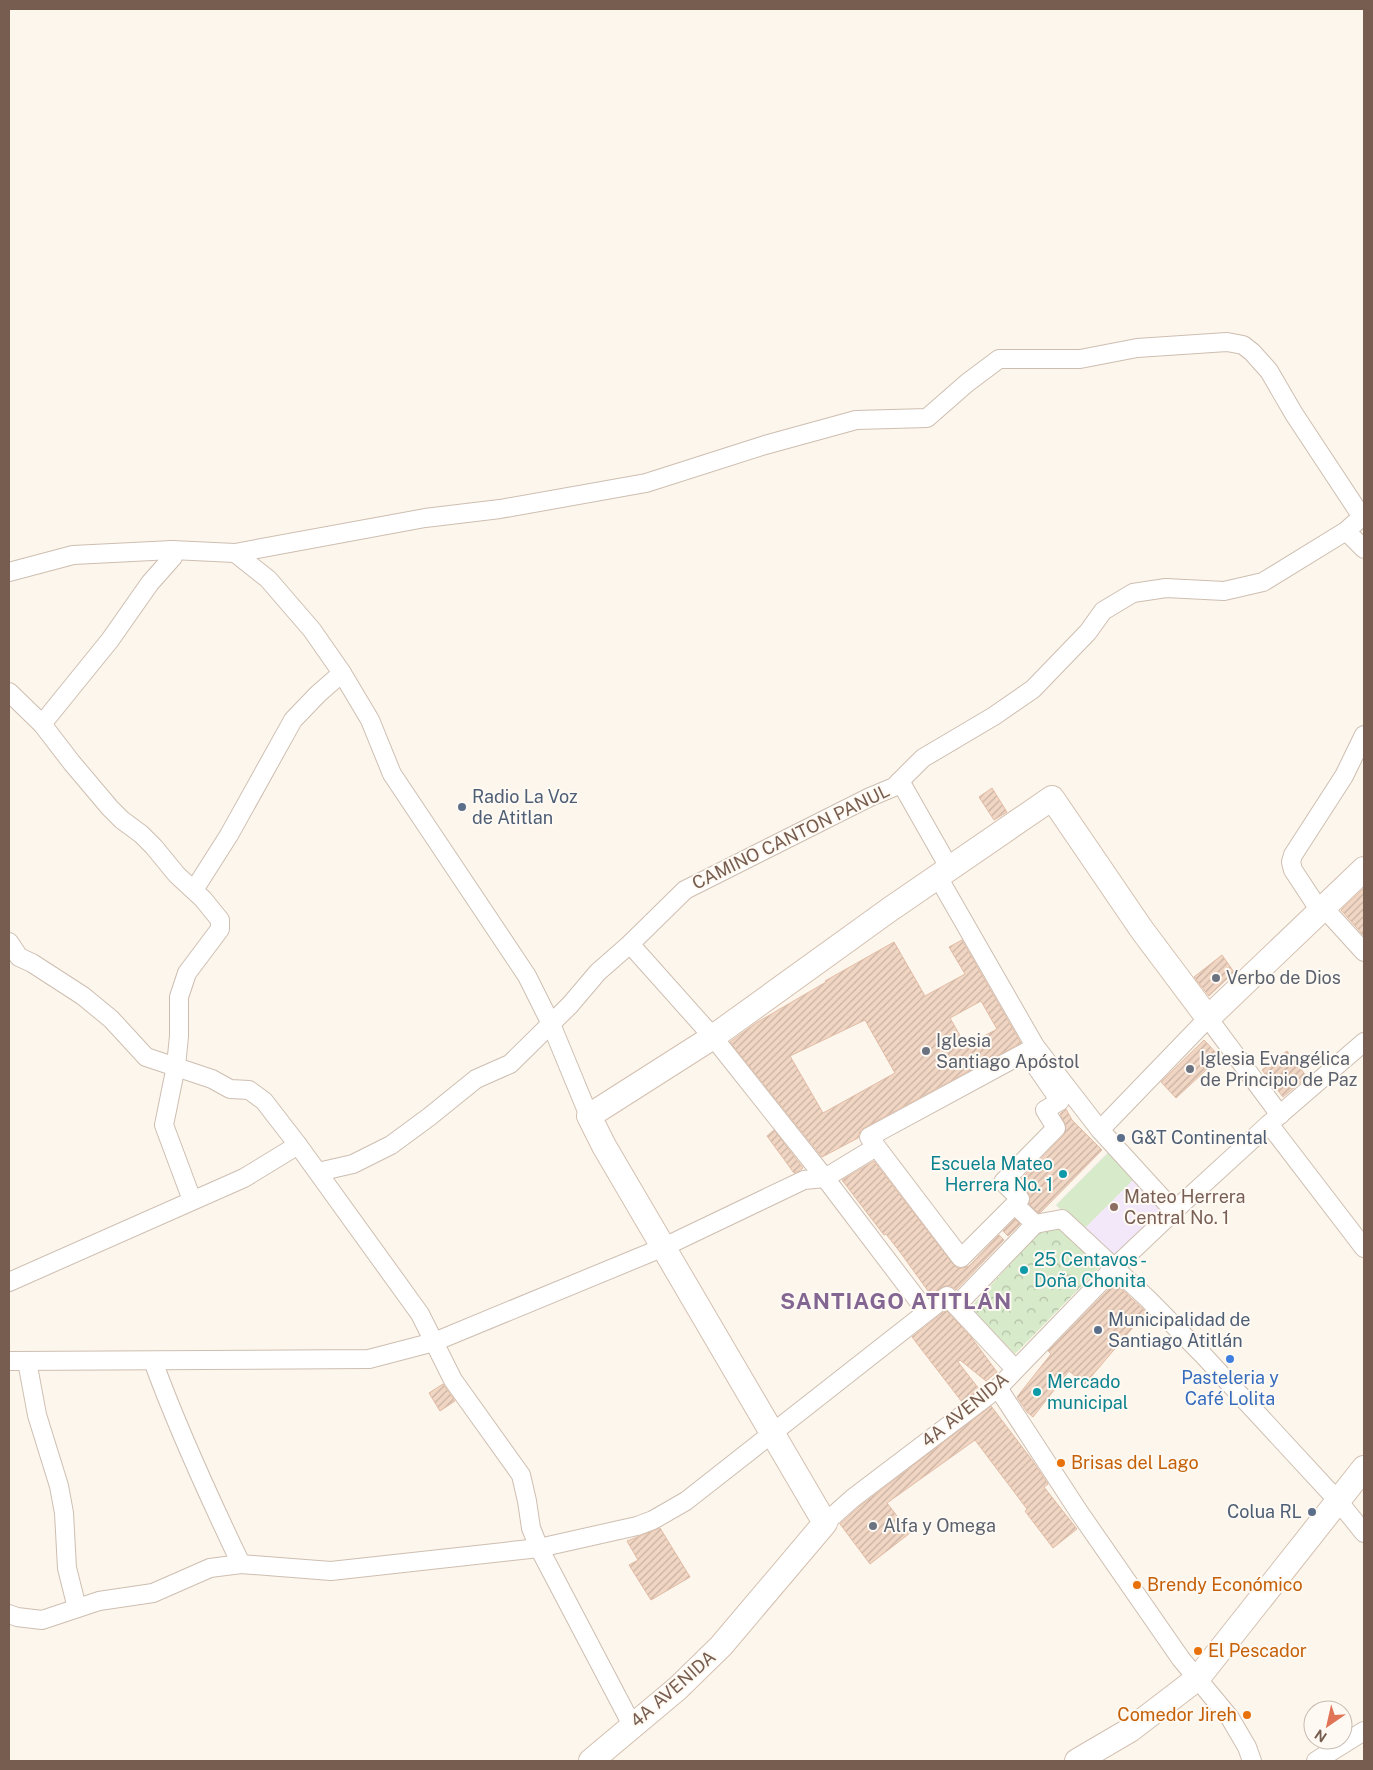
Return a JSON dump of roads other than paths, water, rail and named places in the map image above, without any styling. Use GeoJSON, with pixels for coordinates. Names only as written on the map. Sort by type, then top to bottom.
{"type":"FeatureCollection","features":[{"type":"Feature","properties":{"kind":"main road"},"geometry":{"type":"LineString","coordinates":[[825,1523],[604,1146],[589,1116],[713,1037],[889,910],[1052,798],[1142,930],[1208,1018],[1364,868]]}},
{"type":"Feature","properties":{"kind":"main road"},"geometry":{"type":"LineString","coordinates":[[1077,1761],[1130,1730],[1198,1678],[1364,1468]]}},
{"type":"Feature","properties":{"kind":"main road","name":"4A AVENIDA"},"geometry":{"type":"LineString","coordinates":[[592,1761],[632,1725],[678,1688],[721,1646],[825,1523]]}},
{"type":"Feature","properties":{"kind":"street"},"geometry":{"type":"LineString","coordinates":[[9,572],[73,555],[172,550],[235,553],[425,518],[500,509],[646,482],[765,444],[856,420],[927,418],[967,383],[999,359],[1080,358],[1137,348],[1227,342],[1243,345],[1269,371],[1294,414],[1363,516]]}},
{"type":"Feature","properties":{"kind":"street","name":"CAMINO CANTON PANUL"},"geometry":{"type":"LineString","coordinates":[[318,1172],[352,1164],[392,1145],[476,1079],[510,1064],[551,1024],[598,972],[630,944],[684,890],[862,801],[894,787],[923,758],[994,716],[1033,688],[1088,632],[1102,611],[1133,593],[1166,588],[1224,591],[1263,582],[1346,531],[1363,516]]}},
{"type":"Feature","properties":{"kind":"street"},"geometry":{"type":"LineString","coordinates":[[1346,531],[1364,549]]}},
{"type":"Feature","properties":{"kind":"street"},"geometry":{"type":"LineString","coordinates":[[42,724],[110,640],[150,583],[173,557],[172,550]]}},
{"type":"Feature","properties":{"kind":"street"},"geometry":{"type":"LineString","coordinates":[[235,553],[268,579],[312,630],[342,673],[370,720],[392,774],[526,976],[551,1024],[589,1116]]}},
{"type":"Feature","properties":{"kind":"street"},"geometry":{"type":"LineString","coordinates":[[194,890],[229,835],[293,720],[342,673]]}},
{"type":"Feature","properties":{"kind":"street"},"geometry":{"type":"LineString","coordinates":[[9,692],[42,724],[110,808],[148,840],[177,875],[194,890],[220,920],[220,929],[187,973],[179,997],[179,1036],[176,1066],[164,1125],[192,1200]]}},
{"type":"Feature","properties":{"kind":"street"},"geometry":{"type":"LineString","coordinates":[[1364,735],[1344,776],[1293,856],[1292,862],[1293,870],[1322,909],[1364,952]]}},
{"type":"Feature","properties":{"kind":"street"},"geometry":{"type":"LineString","coordinates":[[900,781],[944,873],[1035,1046],[1100,1130],[1174,1211]]}},
{"type":"Feature","properties":{"kind":"street"},"geometry":{"type":"LineString","coordinates":[[9,942],[19,957],[32,963],[83,996],[111,1019],[146,1056],[212,1079],[230,1089],[249,1090],[264,1101],[318,1172],[420,1314],[453,1380],[521,1475],[531,1528],[539,1548],[632,1725]]}},
{"type":"Feature","properties":{"kind":"street"},"geometry":{"type":"LineString","coordinates":[[630,944],[713,1037],[825,1178],[926,1311]]}},
{"type":"Feature","properties":{"kind":"street"},"geometry":{"type":"LineString","coordinates":[[1100,1130],[1208,1018],[1274,1120],[1364,1248]]}},
{"type":"Feature","properties":{"kind":"street","name":"4A AVENIDA"},"geometry":{"type":"LineString","coordinates":[[825,1523],[853,1498],[998,1388],[1114,1268],[1174,1211],[1274,1120],[1364,1042]]}},
{"type":"Feature","properties":{"kind":"street"},"geometry":{"type":"LineString","coordinates":[[1026,1052],[1060,1101],[1044,1110],[1056,1128],[1004,1182],[1020,1199],[1016,1205],[961,1258],[869,1137],[1026,1052]]}},
{"type":"Feature","properties":{"kind":"street"},"geometry":{"type":"LineString","coordinates":[[9,1282],[244,1178],[298,1145]]}},
{"type":"Feature","properties":{"kind":"street"},"geometry":{"type":"LineString","coordinates":[[9,1361],[369,1359],[434,1342],[664,1247],[804,1180],[825,1178],[876,1147]]}},
{"type":"Feature","properties":{"kind":"street"},"geometry":{"type":"LineString","coordinates":[[1016,1205],[1035,1224]]}},
{"type":"Feature","properties":{"kind":"street"},"geometry":{"type":"LineString","coordinates":[[956,1306],[1035,1224],[1062,1218],[1148,1299],[1204,1356],[1339,1502],[1364,1533]]}},
{"type":"Feature","properties":{"kind":"street"},"geometry":{"type":"LineString","coordinates":[[9,1614],[17,1617],[42,1620],[99,1601],[153,1593],[210,1568],[241,1564],[332,1571],[539,1548],[637,1526],[653,1520],[686,1500],[947,1296],[1015,1369]]}},
{"type":"Feature","properties":{"kind":"street"},"geometry":{"type":"LineString","coordinates":[[27,1361],[37,1416],[59,1486],[64,1513],[67,1568],[77,1608]]}},
{"type":"Feature","properties":{"kind":"street"},"geometry":{"type":"LineString","coordinates":[[153,1361],[166,1397],[209,1498],[241,1564]]}},
{"type":"Feature","properties":{"kind":"street"},"geometry":{"type":"LineString","coordinates":[[998,1388],[1181,1659],[1230,1718],[1247,1747],[1252,1761]]}},
{"type":"Feature","properties":{"kind":"street"},"geometry":{"type":"LineString","coordinates":[[1316,1761],[1364,1731]]}},
{"type":"Feature","properties":{"kind":"place","name":"Radio La Voz de Atitlan"},"geometry":{"type":"Point","coordinates":[462,807]}},
{"type":"Feature","properties":{"kind":"place","name":"Verbo de Dios"},"geometry":{"type":"Point","coordinates":[1216,978]}},
{"type":"Feature","properties":{"kind":"place","name":"Iglesia Santiago Apóstol"},"geometry":{"type":"Point","coordinates":[926,1051]}},
{"type":"Feature","properties":{"kind":"place","name":"Iglesia Evangélica de Principio de Paz"},"geometry":{"type":"Point","coordinates":[1190,1069]}},
{"type":"Feature","properties":{"kind":"place","name":"G&T Continental"},"geometry":{"type":"Point","coordinates":[1121,1138]}},
{"type":"Feature","properties":{"kind":"place","name":"Escuela Mateo Herrera No. 1"},"geometry":{"type":"Point","coordinates":[1063,1174]}},
{"type":"Feature","properties":{"kind":"place","name":"Mateo Herrera Central No. 1"},"geometry":{"type":"Point","coordinates":[1114,1207]}},
{"type":"Feature","properties":{"kind":"place","name":"25 Centavos - Doña Chonita"},"geometry":{"type":"Point","coordinates":[1024,1270]}},
{"type":"Feature","properties":{"kind":"place","name":"Municipalidad de Santiago Atitlán"},"geometry":{"type":"Point","coordinates":[1098,1330]}},
{"type":"Feature","properties":{"kind":"place","name":"Pasteleria y Café Lolita"},"geometry":{"type":"Point","coordinates":[1230,1359]}},
{"type":"Feature","properties":{"kind":"place","name":"Mercado municipal"},"geometry":{"type":"Point","coordinates":[1037,1392]}},
{"type":"Feature","properties":{"kind":"place","name":"Brisas del Lago"},"geometry":{"type":"Point","coordinates":[1061,1463]}},
{"type":"Feature","properties":{"kind":"place","name":"Colua RL"},"geometry":{"type":"Point","coordinates":[1312,1512]}},
{"type":"Feature","properties":{"kind":"place","name":"Alfa y Omega"},"geometry":{"type":"Point","coordinates":[873,1526]}},
{"type":"Feature","properties":{"kind":"place","name":"Brendy Económico"},"geometry":{"type":"Point","coordinates":[1137,1585]}},
{"type":"Feature","properties":{"kind":"place","name":"El Pescador"},"geometry":{"type":"Point","coordinates":[1198,1651]}},
{"type":"Feature","properties":{"kind":"place","name":"Comedor Jireh"},"geometry":{"type":"Point","coordinates":[1247,1715]}},
{"type":"Feature","properties":{"kind":"district","name":"SANTIAGO ATITLÁN"},"geometry":{"type":"Point","coordinates":[896,1301]}}]}
